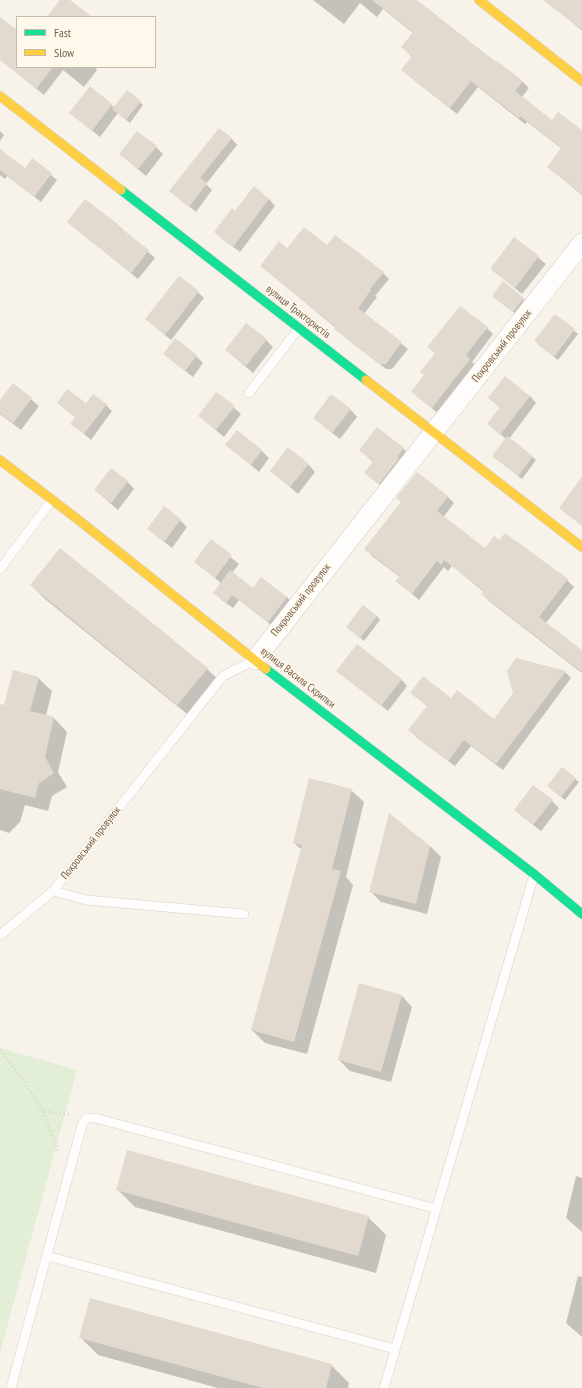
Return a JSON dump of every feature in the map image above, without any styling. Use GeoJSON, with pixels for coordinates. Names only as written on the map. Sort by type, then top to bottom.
{"type":"FeatureCollection","features":[{"type":"Feature","properties":{"kind":"street"},"geometry":{"type":"LineString","coordinates":[[479,0],[582,81]]}},
{"type":"Feature","properties":{"kind":"street","name":"вулиця Трактористів"},"geometry":{"type":"LineString","coordinates":[[0,96],[582,547]]}},
{"type":"Feature","properties":{"kind":"street","name":"Покровський провулок"},"geometry":{"type":"LineString","coordinates":[[255,660],[582,243]]}},
{"type":"Feature","properties":{"kind":"street","name":"вулиця Василя Скрипки"},"geometry":{"type":"LineString","coordinates":[[0,460],[255,660],[534,874],[582,914]]}},
{"type":"Feature","properties":{"kind":"lane"},"geometry":{"type":"LineString","coordinates":[[249,393],[299,328]]}},
{"type":"Feature","properties":{"kind":"lane"},"geometry":{"type":"LineString","coordinates":[[0,569],[52,500]]}},
{"type":"Feature","properties":{"kind":"lane","name":"Покровський провулок"},"geometry":{"type":"LineString","coordinates":[[0,935],[53,891],[223,676],[255,660]]}},
{"type":"Feature","properties":{"kind":"lane"},"geometry":{"type":"LineString","coordinates":[[384,1388],[534,874]]}},
{"type":"Feature","properties":{"kind":"lane"},"geometry":{"type":"LineString","coordinates":[[53,891],[86,900],[244,914]]}},
{"type":"Feature","properties":{"kind":"lane"},"geometry":{"type":"LineString","coordinates":[[11,1388],[82,1125],[86,1118],[95,1118],[436,1209]]}},
{"type":"Feature","properties":{"kind":"lane"},"geometry":{"type":"LineString","coordinates":[[47,1256],[395,1349]]}},
{"type":"Feature","properties":{"kind":"path"},"geometry":{"type":"LineString","coordinates":[[0,1050],[20,1076],[43,1111],[68,1177]]}},
{"type":"Feature","properties":{"kind":"path"},"geometry":{"type":"LineString","coordinates":[[43,1111],[86,1118]]}},
{"type":"Feature","properties":{"kind":"green space"},"geometry":{"type":"Polygon","coordinates":[[[0,1048],[77,1070],[0,1353],[0,1048]]]}},
{"type":"Feature","properties":{"kind":"building"},"geometry":{"type":"Polygon","coordinates":[[[60,0],[70,0],[91,16],[48,16],[60,0]]]}},
{"type":"Feature","properties":{"kind":"building"},"geometry":{"type":"Polygon","coordinates":[[[372,0],[417,0],[496,62],[497,61],[523,81],[515,91],[552,120],[558,112],[582,130],[582,194],[547,167],[561,148],[471,81],[450,108],[401,70],[412,56],[401,47],[413,32],[372,0]]]}},
{"type":"Feature","properties":{"kind":"building"},"geometry":{"type":"Polygon","coordinates":[[[543,0],[582,0],[582,30],[543,0]]]}},
{"type":"Feature","properties":{"kind":"building"},"geometry":{"type":"Polygon","coordinates":[[[0,17],[16,29],[16,68],[52,68],[36,89],[0,60],[0,17]]]}},
{"type":"Feature","properties":{"kind":"building"},"geometry":{"type":"Polygon","coordinates":[[[90,86],[112,104],[92,131],[69,113],[90,86]]]}},
{"type":"Feature","properties":{"kind":"building"},"geometry":{"type":"Polygon","coordinates":[[[127,90],[141,101],[126,120],[112,109],[127,90]]]}},
{"type":"Feature","properties":{"kind":"building"},"geometry":{"type":"Polygon","coordinates":[[[219,128],[232,138],[200,178],[207,183],[189,207],[169,191],[219,128]]]}},
{"type":"Feature","properties":{"kind":"building"},"geometry":{"type":"Polygon","coordinates":[[[137,131],[157,146],[138,169],[119,154],[137,131]]]}},
{"type":"Feature","properties":{"kind":"building"},"geometry":{"type":"Polygon","coordinates":[[[0,149],[25,168],[32,158],[52,173],[34,197],[0,170],[0,149]]]}},
{"type":"Feature","properties":{"kind":"building"},"geometry":{"type":"Polygon","coordinates":[[[254,186],[269,199],[233,247],[214,232],[232,208],[235,211],[254,186]]]}},
{"type":"Feature","properties":{"kind":"building"},"geometry":{"type":"Polygon","coordinates":[[[85,199],[149,250],[131,273],[67,222],[85,199]]]}},
{"type":"Feature","properties":{"kind":"building"},"geometry":{"type":"Polygon","coordinates":[[[304,227],[327,245],[335,235],[384,272],[370,289],[371,290],[358,308],[402,342],[386,364],[379,364],[334,329],[336,327],[260,266],[279,241],[287,248],[304,227]]]}},
{"type":"Feature","properties":{"kind":"building"},"geometry":{"type":"Polygon","coordinates":[[[514,237],[539,256],[515,288],[490,269],[514,237]]]}},
{"type":"Feature","properties":{"kind":"building"},"geometry":{"type":"Polygon","coordinates":[[[179,276],[199,291],[165,335],[145,319],[179,276]]]}},
{"type":"Feature","properties":{"kind":"building"},"geometry":{"type":"Polygon","coordinates":[[[503,281],[524,298],[513,312],[492,296],[503,281]]]}},
{"type":"Feature","properties":{"kind":"building"},"geometry":{"type":"Polygon","coordinates":[[[460,306],[488,327],[466,355],[470,359],[432,408],[411,392],[424,375],[420,372],[435,353],[427,347],[460,306]]]}},
{"type":"Feature","properties":{"kind":"building"},"geometry":{"type":"Polygon","coordinates":[[[555,314],[575,329],[554,357],[534,341],[555,314]]]}},
{"type":"Feature","properties":{"kind":"building"},"geometry":{"type":"Polygon","coordinates":[[[246,323],[267,339],[246,366],[225,350],[246,323]]]}},
{"type":"Feature","properties":{"kind":"building"},"geometry":{"type":"Polygon","coordinates":[[[175,338],[197,355],[185,371],[163,354],[175,338]]]}},
{"type":"Feature","properties":{"kind":"building"},"geometry":{"type":"Polygon","coordinates":[[[505,376],[530,396],[500,435],[487,424],[500,407],[488,398],[505,376]]]}},
{"type":"Feature","properties":{"kind":"building"},"geometry":{"type":"Polygon","coordinates":[[[13,383],[32,398],[13,423],[0,413],[0,400],[13,383]]]}},
{"type":"Feature","properties":{"kind":"building"},"geometry":{"type":"Polygon","coordinates":[[[67,389],[86,403],[93,394],[107,404],[84,434],[70,424],[75,417],[57,403],[67,389]]]}},
{"type":"Feature","properties":{"kind":"building"},"geometry":{"type":"Polygon","coordinates":[[[216,392],[235,406],[216,430],[198,416],[216,392]]]}},
{"type":"Feature","properties":{"kind":"building"},"geometry":{"type":"Polygon","coordinates":[[[331,394],[351,409],[332,433],[313,418],[331,394]]]}},
{"type":"Feature","properties":{"kind":"building"},"geometry":{"type":"Polygon","coordinates":[[[377,427],[404,448],[397,457],[399,458],[379,484],[364,473],[373,461],[359,450],[377,427]]]}},
{"type":"Feature","properties":{"kind":"building"},"geometry":{"type":"Polygon","coordinates":[[[237,430],[262,450],[251,465],[225,445],[237,430]]]}},
{"type":"Feature","properties":{"kind":"building"},"geometry":{"type":"Polygon","coordinates":[[[507,436],[533,456],[518,476],[492,456],[507,436]]]}},
{"type":"Feature","properties":{"kind":"building"},"geometry":{"type":"Polygon","coordinates":[[[288,447],[309,464],[290,487],[270,471],[288,447]]]}},
{"type":"Feature","properties":{"kind":"building"},"geometry":{"type":"Polygon","coordinates":[[[111,468],[128,481],[111,503],[94,490],[111,468]]]}},
{"type":"Feature","properties":{"kind":"building"},"geometry":{"type":"Polygon","coordinates":[[[417,472],[448,496],[437,511],[485,548],[494,536],[499,540],[505,533],[568,579],[539,617],[582,650],[582,672],[481,594],[484,591],[444,560],[441,565],[437,561],[412,594],[395,581],[400,576],[364,549],[401,502],[396,498],[417,472]]]}},
{"type":"Feature","properties":{"kind":"building"},"geometry":{"type":"Polygon","coordinates":[[[582,477],[582,526],[559,508],[582,477]]]}},
{"type":"Feature","properties":{"kind":"building"},"geometry":{"type":"Polygon","coordinates":[[[164,506],[181,519],[164,542],[147,529],[164,506]]]}},
{"type":"Feature","properties":{"kind":"building"},"geometry":{"type":"Polygon","coordinates":[[[211,539],[232,555],[215,578],[194,562],[211,539]]]}},
{"type":"Feature","properties":{"kind":"building"},"geometry":{"type":"Polygon","coordinates":[[[60,548],[208,668],[177,705],[30,585],[60,548]]]}},
{"type":"Feature","properties":{"kind":"building"},"geometry":{"type":"Polygon","coordinates":[[[230,570],[253,588],[261,577],[287,597],[268,622],[232,595],[226,603],[213,593],[230,570]]]}},
{"type":"Feature","properties":{"kind":"building"},"geometry":{"type":"Polygon","coordinates":[[[363,605],[377,616],[360,638],[346,627],[363,605]]]}},
{"type":"Feature","properties":{"kind":"building"},"geometry":{"type":"Polygon","coordinates":[[[357,644],[402,679],[381,706],[336,671],[357,644]]]}},
{"type":"Feature","properties":{"kind":"building"},"geometry":{"type":"Polygon","coordinates":[[[516,658],[566,671],[496,764],[464,740],[448,761],[408,730],[427,706],[410,693],[423,676],[451,698],[457,690],[494,719],[513,693],[507,671],[516,658]]]}},
{"type":"Feature","properties":{"kind":"building"},"geometry":{"type":"Polygon","coordinates":[[[13,670],[39,677],[30,711],[54,717],[45,757],[54,773],[39,783],[35,798],[0,789],[0,704],[4,705],[13,670]]]}},
{"type":"Feature","properties":{"kind":"building"},"geometry":{"type":"Polygon","coordinates":[[[562,767],[576,778],[561,797],[547,786],[562,767]]]}},
{"type":"Feature","properties":{"kind":"building"},"geometry":{"type":"Polygon","coordinates":[[[309,778],[352,789],[332,869],[341,871],[294,1042],[251,1030],[302,845],[293,843],[309,778]]]}},
{"type":"Feature","properties":{"kind":"building"},"geometry":{"type":"Polygon","coordinates":[[[533,785],[553,800],[533,825],[514,810],[533,785]]]}},
{"type":"Feature","properties":{"kind":"building"},"geometry":{"type":"Polygon","coordinates":[[[389,813],[430,846],[416,904],[369,892],[389,813]]]}},
{"type":"Feature","properties":{"kind":"building"},"geometry":{"type":"Polygon","coordinates":[[[359,983],[402,995],[381,1072],[338,1060],[359,983]]]}},
{"type":"Feature","properties":{"kind":"building"},"geometry":{"type":"Polygon","coordinates":[[[127,1150],[369,1216],[358,1256],[116,1190],[127,1150]]]}},
{"type":"Feature","properties":{"kind":"building"},"geometry":{"type":"Polygon","coordinates":[[[90,1298],[332,1364],[326,1388],[263,1388],[79,1338],[90,1298]]]}},
{"type":"Feature","properties":{"kind":"traffic: fast"},"geometry":{"type":"LineString","coordinates":[[121,190],[366,380]]}},
{"type":"Feature","properties":{"kind":"traffic: fast"},"geometry":{"type":"LineString","coordinates":[[266,669],[534,874],[582,914]]}},
{"type":"Feature","properties":{"kind":"traffic: slow"},"geometry":{"type":"LineString","coordinates":[[479,0],[582,81]]}},
{"type":"Feature","properties":{"kind":"traffic: slow"},"geometry":{"type":"LineString","coordinates":[[0,96],[121,190]]}},
{"type":"Feature","properties":{"kind":"traffic: slow"},"geometry":{"type":"LineString","coordinates":[[366,380],[582,547]]}},
{"type":"Feature","properties":{"kind":"traffic: slow"},"geometry":{"type":"LineString","coordinates":[[0,460],[76,518],[266,669]]}}]}
